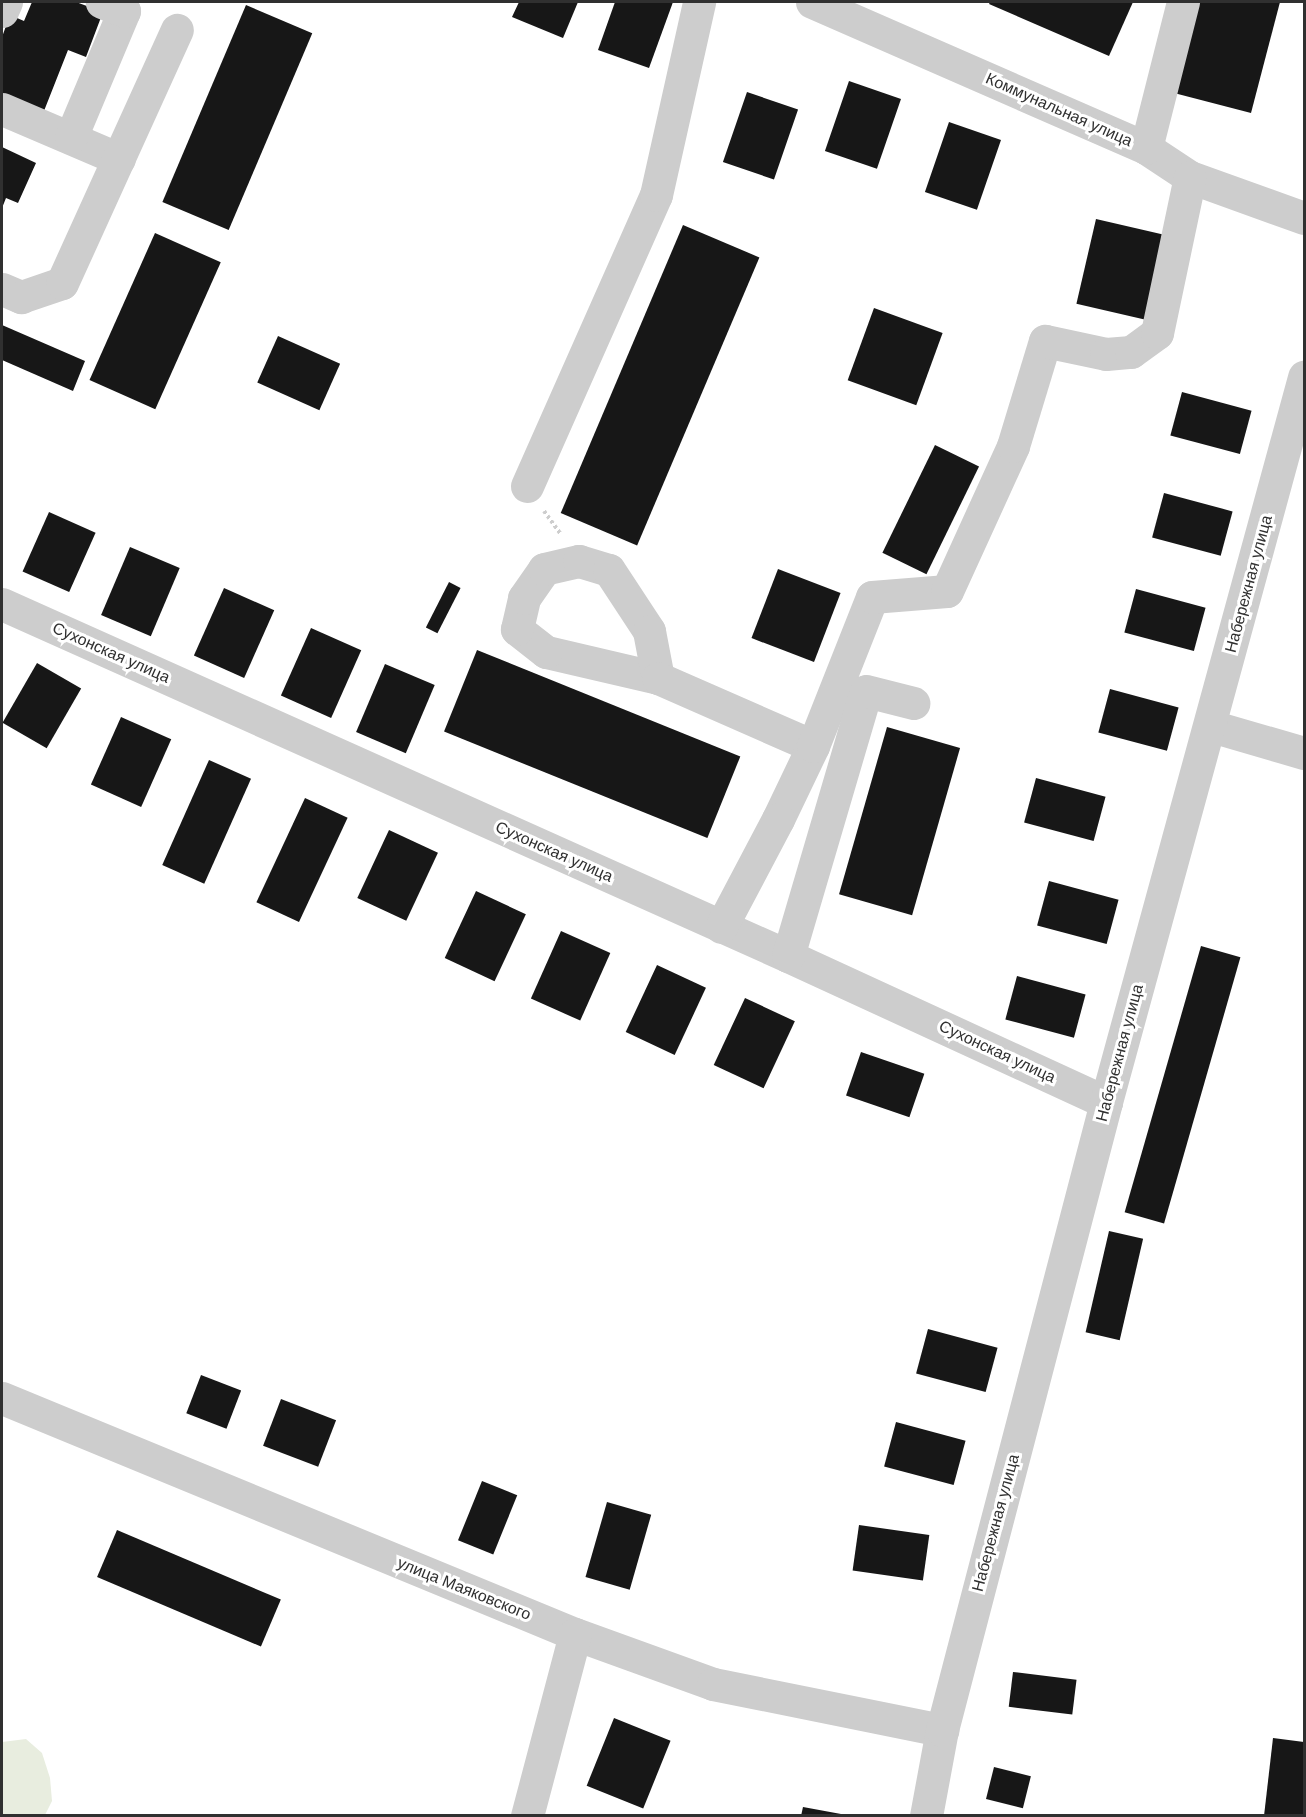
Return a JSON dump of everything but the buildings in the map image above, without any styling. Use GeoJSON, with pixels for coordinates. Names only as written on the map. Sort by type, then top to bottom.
{"type":"FeatureCollection","features":[{"type":"Feature","properties":{"kind":"street"},"geometry":{"type":"LineString","coordinates":[[2,11],[6,2]]}},
{"type":"Feature","properties":{"kind":"street"},"geometry":{"type":"LineString","coordinates":[[71,137],[124,11],[102,2]]}},
{"type":"Feature","properties":{"kind":"street"},"geometry":{"type":"LineString","coordinates":[[527,486],[656,195],[699,2]]}},
{"type":"Feature","properties":{"kind":"street","name":"Коммунальная улица"},"geometry":{"type":"LineString","coordinates":[[812,2],[851,9],[1146,148],[1190,177],[1305,218]]}},
{"type":"Feature","properties":{"kind":"street"},"geometry":{"type":"LineString","coordinates":[[1146,148],[1183,2]]}},
{"type":"Feature","properties":{"kind":"street"},"geometry":{"type":"LineString","coordinates":[[2,289],[21,297],[62,282],[177,30]]}},
{"type":"Feature","properties":{"kind":"street"},"geometry":{"type":"LineString","coordinates":[[2,109],[119,159]]}},
{"type":"Feature","properties":{"kind":"street"},"geometry":{"type":"LineString","coordinates":[[721,927],[778,819],[813,746],[872,597],[947,591],[1013,446],[1045,341],[1106,354],[1131,352],[1157,333],[1190,177]]}},
{"type":"Feature","properties":{"kind":"street","name":"Набережная улица"},"geometry":{"type":"LineString","coordinates":[[926,1815],[942,1730],[1106,1102],[1305,377]]}},
{"type":"Feature","properties":{"kind":"street"},"geometry":{"type":"LineString","coordinates":[[658,678],[649,631],[609,570],[579,561],[544,570],[524,598],[517,629],[546,652],[658,678],[813,746]]}},
{"type":"Feature","properties":{"kind":"street","name":"Сухонская улица"},"geometry":{"type":"LineString","coordinates":[[2,604],[788,956],[1106,1102]]}},
{"type":"Feature","properties":{"kind":"street"},"geometry":{"type":"LineString","coordinates":[[788,956],[866,691],[913,703]]}},
{"type":"Feature","properties":{"kind":"street"},"geometry":{"type":"LineString","coordinates":[[1210,726],[1305,753]]}},
{"type":"Feature","properties":{"kind":"street","name":"улица Маяковского"},"geometry":{"type":"LineString","coordinates":[[2,1398],[575,1634],[713,1684],[942,1730]]}},
{"type":"Feature","properties":{"kind":"street"},"geometry":{"type":"LineString","coordinates":[[527,1815],[575,1634]]}},
{"type":"Feature","properties":{"kind":"path"},"geometry":{"type":"LineString","coordinates":[[527,486],[579,561]]}},
{"type":"Feature","properties":{"kind":"shaded area"},"geometry":{"type":"Polygon","coordinates":[[[26,1739],[42,1753],[50,1778],[52,1801],[45,1815],[2,1815],[2,1742],[26,1739]]]}}]}
